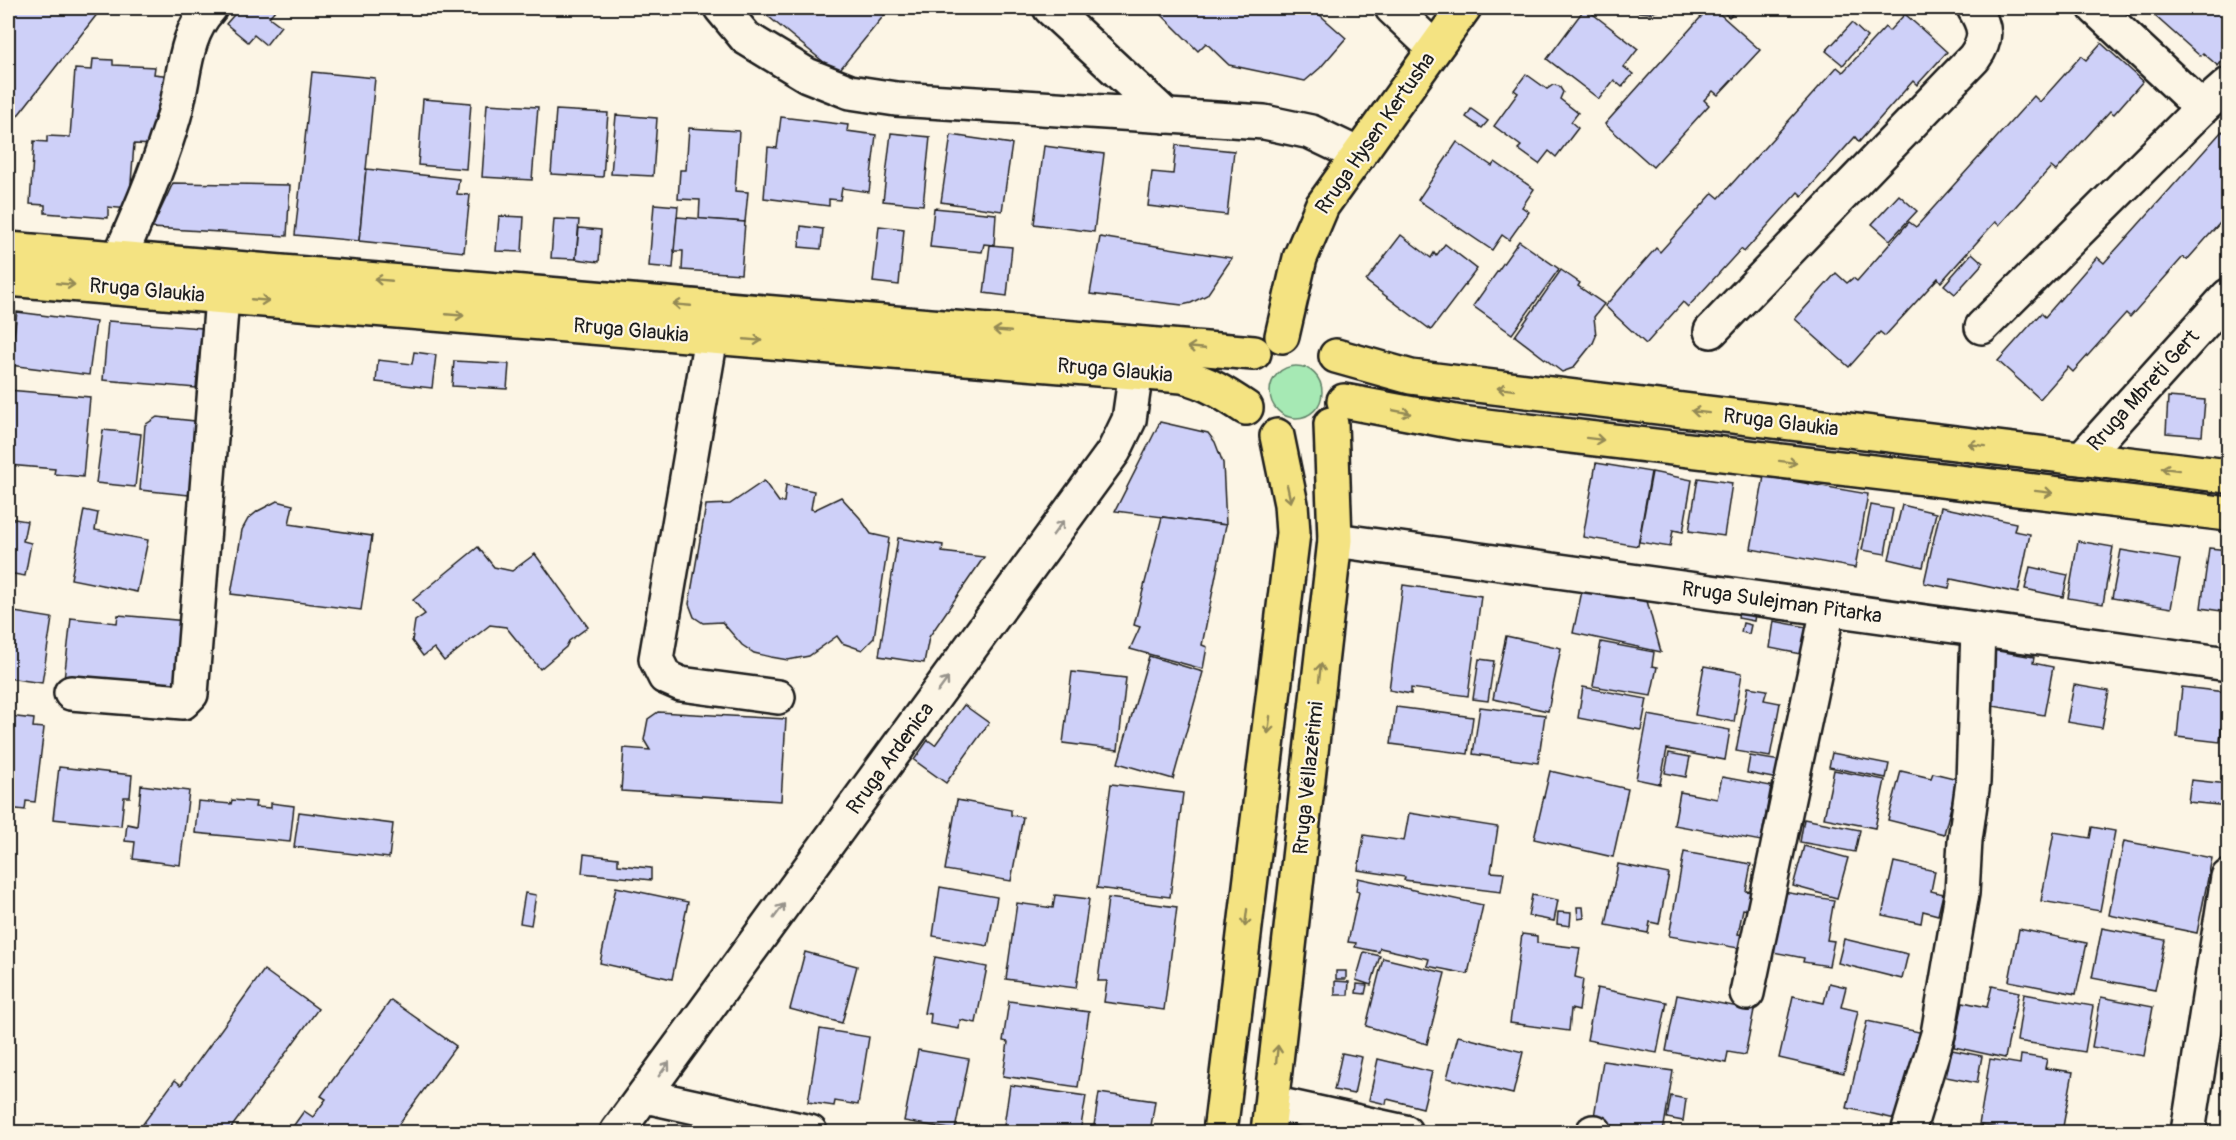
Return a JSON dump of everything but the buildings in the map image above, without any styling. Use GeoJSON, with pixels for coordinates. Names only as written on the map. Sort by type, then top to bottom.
{"type":"FeatureCollection","features":[{"type":"Feature","properties":{"kind":"main road","name":"Rruga Hysen Kertusha"},"geometry":{"type":"LineString","coordinates":[[1282,336],[1300,258],[1322,206],[1464,8]]}},
{"type":"Feature","properties":{"kind":"main road","name":"Rruga Glaukia"},"geometry":{"type":"LineString","coordinates":[[8,249],[1254,353]]}},
{"type":"Feature","properties":{"kind":"main road","name":"Rruga Glaukia"},"geometry":{"type":"LineString","coordinates":[[8,279],[1136,371],[1182,376],[1202,381],[1246,408]]}},
{"type":"Feature","properties":{"kind":"main road"},"geometry":{"type":"LineString","coordinates":[[1297,335],[1312,338],[1325,345],[1336,356],[1346,382],[1337,412],[1322,431],[1300,439],[1268,433],[1255,423],[1242,399],[1242,379],[1248,361],[1271,339],[1282,336],[1297,335]]}},
{"type":"Feature","properties":{"kind":"main road","name":"Rruga Glaukia"},"geometry":{"type":"LineString","coordinates":[[1336,356],[1412,377],[2229,476]]}},
{"type":"Feature","properties":{"kind":"main road","name":"Rruga Glaukia"},"geometry":{"type":"LineString","coordinates":[[1337,412],[1461,423],[2229,514]]}},
{"type":"Feature","properties":{"kind":"main road","name":"Rruga Vëllazërimi"},"geometry":{"type":"LineString","coordinates":[[1270,1118],[1335,540],[1337,412]]}},
{"type":"Feature","properties":{"kind":"main road","name":"Rruga Vëllazërimi"},"geometry":{"type":"LineString","coordinates":[[1220,1132],[1293,533],[1291,504],[1277,436]]}},
{"type":"Feature","properties":{"kind":"street"},"geometry":{"type":"LineString","coordinates":[[119,258],[148,193],[175,115],[190,45],[199,19],[210,8]]}},
{"type":"Feature","properties":{"kind":"street"},"geometry":{"type":"LineString","coordinates":[[722,8],[746,38],[807,75],[850,92],[896,99],[1264,122],[1311,132],[1359,155]]}},
{"type":"Feature","properties":{"kind":"street"},"geometry":{"type":"LineString","coordinates":[[1050,8],[1166,116]]}},
{"type":"Feature","properties":{"kind":"street"},"geometry":{"type":"LineString","coordinates":[[1392,8],[1434,48]]}},
{"type":"Feature","properties":{"kind":"street"},"geometry":{"type":"LineString","coordinates":[[1712,331],[1974,58],[1985,39],[1985,32],[1982,20],[1974,8]]}},
{"type":"Feature","properties":{"kind":"street"},"geometry":{"type":"LineString","coordinates":[[2095,8],[2202,108]]}},
{"type":"Feature","properties":{"kind":"street"},"geometry":{"type":"LineString","coordinates":[[1982,327],[2202,108],[2229,85]]}},
{"type":"Feature","properties":{"kind":"street","name":"Rruga Mbreti Gert"},"geometry":{"type":"LineString","coordinates":[[2082,458],[2229,296]]}},
{"type":"Feature","properties":{"kind":"street"},"geometry":{"type":"LineString","coordinates":[[71,693],[183,702],[191,694],[222,297]]}},
{"type":"Feature","properties":{"kind":"street"},"geometry":{"type":"LineString","coordinates":[[711,337],[656,659],[666,677],[681,684],[778,698]]}},
{"type":"Feature","properties":{"kind":"street","name":"Rruga Ardenica"},"geometry":{"type":"LineString","coordinates":[[617,1132],[1114,451],[1129,420],[1136,371]]}},
{"type":"Feature","properties":{"kind":"street","name":"Rruga Sulejman Pitarka"},"geometry":{"type":"LineString","coordinates":[[1335,540],[2229,664]]}},
{"type":"Feature","properties":{"kind":"street"},"geometry":{"type":"LineString","coordinates":[[1747,993],[1828,609]]}},
{"type":"Feature","properties":{"kind":"street"},"geometry":{"type":"LineString","coordinates":[[1908,1132],[1938,1034],[1962,894],[1965,840],[1973,782],[1978,630]]}},
{"type":"Feature","properties":{"kind":"street"},"geometry":{"type":"LineString","coordinates":[[2188,1132],[2229,877]]}},
{"type":"Feature","properties":{"kind":"street"},"geometry":{"type":"LineString","coordinates":[[645,1096],[810,1132]]}},
{"type":"Feature","properties":{"kind":"street"},"geometry":{"type":"LineString","coordinates":[[1270,1118],[1405,1132]]}},
{"type":"Feature","properties":{"kind":"green space"},"geometry":{"type":"Polygon","coordinates":[[[1291,366],[1301,366],[1315,373],[1322,392],[1315,411],[1301,418],[1291,418],[1281,414],[1274,407],[1270,397],[1270,387],[1274,377],[1281,370],[1291,366]]]}}]}
